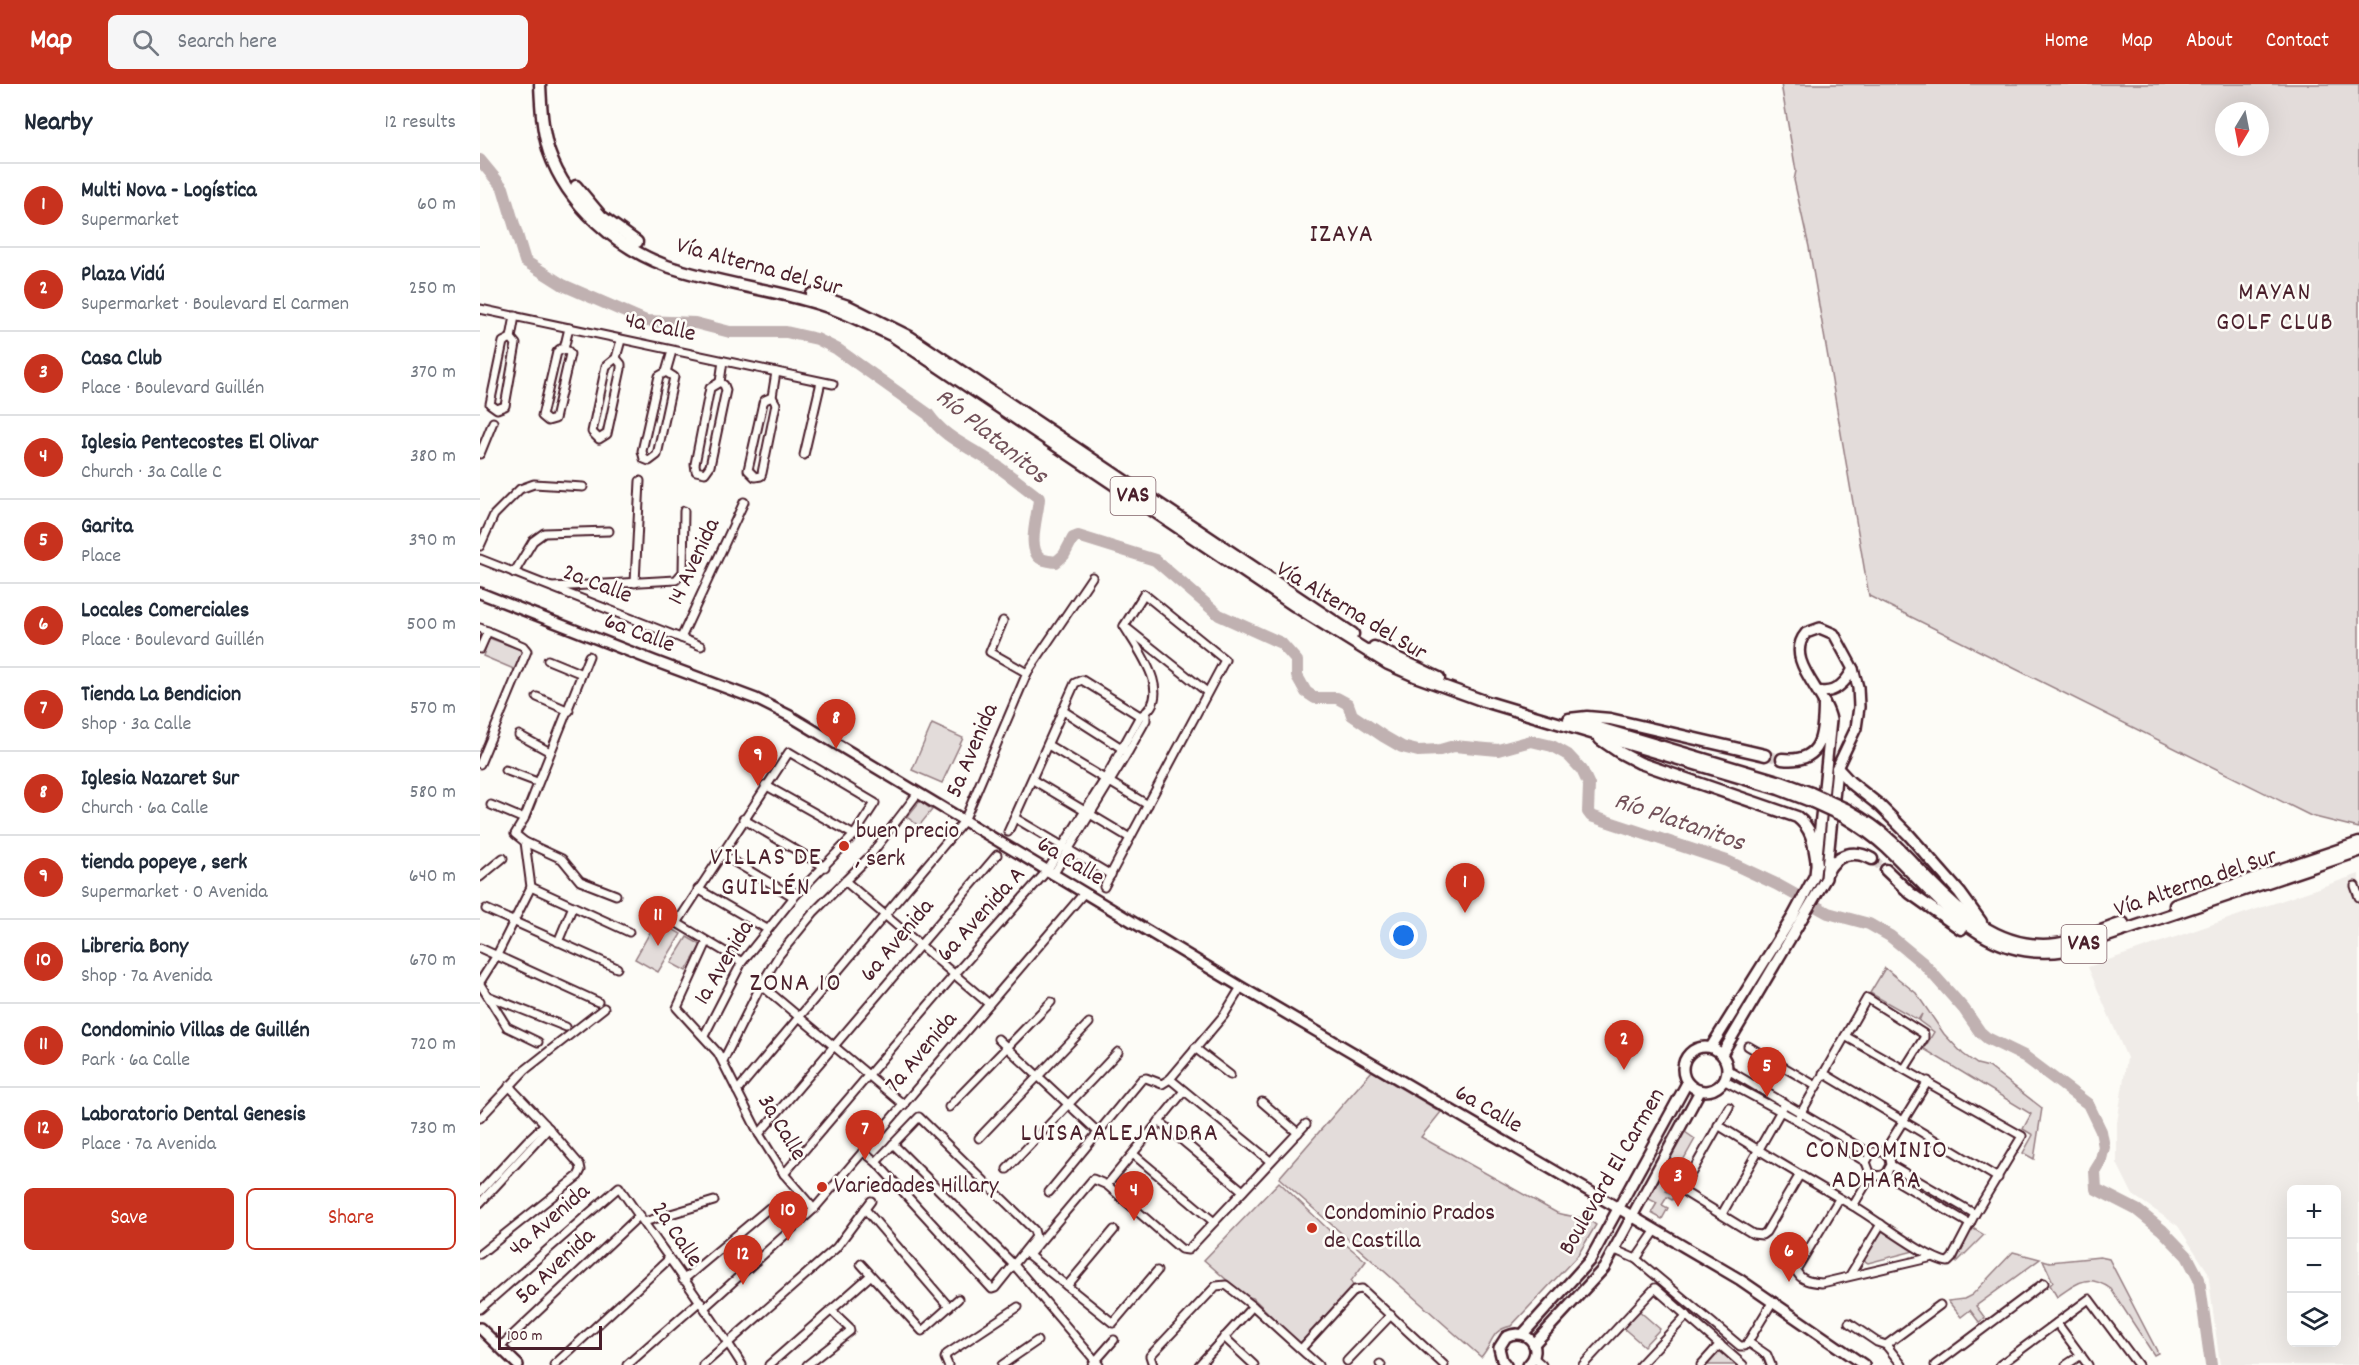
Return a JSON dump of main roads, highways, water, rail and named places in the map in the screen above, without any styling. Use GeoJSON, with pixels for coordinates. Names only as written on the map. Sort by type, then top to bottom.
{"type":"FeatureCollection","features":[{"type":"Feature","properties":{"kind":"highway","name":"Vía Alterna del Sur"},"geometry":{"type":"LineString","coordinates":[[540,84],[556,148],[570,177],[601,216],[641,245],[678,262],[839,303],[898,329],[1379,650],[1432,675],[1467,688],[1781,782],[1844,812],[1891,840],[1954,904],[1987,929],[2020,942],[2044,944],[2065,942],[2359,843]]}},
{"type":"Feature","properties":{"kind":"highway","name":"Vía Alterna del Sur"},"geometry":{"type":"LineString","coordinates":[[546,84],[544,99],[549,150],[561,176],[581,206],[595,221],[630,246],[668,266],[812,302],[875,327],[905,343],[1295,606],[1388,664],[1484,701],[1810,797]]}},
{"type":"Feature","properties":{"kind":"highway"},"geometry":{"type":"LineString","coordinates":[[1782,759],[1803,758],[1813,752],[1819,744],[1824,727],[1824,703]]}},
{"type":"Feature","properties":{"kind":"highway"},"geometry":{"type":"LineString","coordinates":[[1569,719],[1587,717],[1610,719],[1765,755]]}},
{"type":"Feature","properties":{"kind":"highway"},"geometry":{"type":"LineString","coordinates":[[1592,733],[1610,747],[1640,763],[1797,817],[1811,834],[1817,864]]}},
{"type":"Feature","properties":{"kind":"highway"},"geometry":{"type":"LineString","coordinates":[[1837,768],[1909,835],[1954,886],[1987,929]]}},
{"type":"Feature","properties":{"kind":"highway","name":"Vía Alterna del Sur"},"geometry":{"type":"LineString","coordinates":[[1844,812],[1887,847],[1966,926],[2006,946],[2031,951],[2066,950],[2359,851]]}},
{"type":"Feature","properties":{"kind":"highway"},"geometry":{"type":"LineString","coordinates":[[1827,872],[1835,860],[1849,854],[1860,854],[1872,859]]}},
{"type":"Feature","properties":{"kind":"highway"},"geometry":{"type":"LineString","coordinates":[[1886,870],[1910,893],[1981,941],[2023,954],[2052,952]]}},
{"type":"Feature","properties":{"kind":"main road","name":"6a Calle"},"geometry":{"type":"LineString","coordinates":[[480,593],[756,699],[790,716],[1241,987],[1656,1230],[1773,1301],[1864,1365]]}},
{"type":"Feature","properties":{"kind":"main road"},"geometry":{"type":"LineString","coordinates":[[1711,1047],[1793,916],[1812,881],[1817,864],[1831,720],[1798,653],[1799,643],[1806,633],[1820,628],[1834,634],[1853,669],[1858,687],[1858,714],[1854,733],[1837,768],[1827,872],[1823,885],[1722,1054]]}},
{"type":"Feature","properties":{"kind":"main road"},"geometry":{"type":"LineString","coordinates":[[1818,690],[1829,691],[1840,686],[1853,669]]}},
{"type":"Feature","properties":{"kind":"main road"},"geometry":{"type":"LineString","coordinates":[[1711,1047],[1722,1054],[1728,1070],[1725,1081],[1717,1089],[1700,1091],[1687,1083],[1683,1070],[1686,1057],[1697,1048],[1711,1047]]}},
{"type":"Feature","properties":{"kind":"main road","name":"Boulevard El Carmen"},"geometry":{"type":"LineString","coordinates":[[1493,1365],[1503,1361],[1499,1348],[1506,1337],[1511,1334],[1523,1334],[1590,1260],[1687,1083]]}},
{"type":"Feature","properties":{"kind":"main road","name":"Boulevard El Carmen"},"geometry":{"type":"LineString","coordinates":[[1534,1344],[1604,1268],[1700,1091]]}},
{"type":"Feature","properties":{"kind":"main road"},"geometry":{"type":"LineString","coordinates":[[482,1334],[500,1347],[518,1365]]}},
{"type":"Feature","properties":{"kind":"main road"},"geometry":{"type":"LineString","coordinates":[[1523,1334],[1534,1344],[1531,1361]]}},
{"type":"Feature","properties":{"kind":"waterway","name":"Río Platanitos"},"geometry":{"type":"LineString","coordinates":[[480,160],[503,188],[525,261],[563,285],[646,321],[695,323],[730,332],[786,332],[817,339],[837,349],[928,414],[948,435],[994,464],[1039,498],[1034,548],[1042,559],[1056,562],[1064,555],[1073,538],[1078,536],[1155,560],[1219,615],[1281,643],[1297,661],[1297,676],[1306,692],[1315,698],[1337,698],[1348,704],[1352,715],[1402,747],[1418,751],[1440,750],[1454,746],[1498,750],[1531,741],[1552,746],[1568,755],[1582,770],[1589,785],[1588,812],[1591,816],[1727,861],[1776,884],[1828,913],[1869,924],[1890,936],[1924,964],[1987,1038],[2024,1056],[2088,1104],[2101,1131],[2104,1147],[2100,1163],[2095,1171],[2096,1189],[2137,1210],[2162,1230],[2187,1256],[2199,1279],[2211,1365]]}},
{"type":"Feature","properties":{"kind":"tunnel"},"geometry":{"type":"LineString","coordinates":[[1765,755],[1782,759]]}},
{"type":"Feature","properties":{"kind":"tunnel"},"geometry":{"type":"LineString","coordinates":[[1872,859],[1886,870]]}},
{"type":"Feature","properties":{"kind":"place","name":"Iglesia Nazaret Sur"},"geometry":{"type":"Point","coordinates":[836,749]}},
{"type":"Feature","properties":{"kind":"place","name":"tienda popeye , serk"},"geometry":{"type":"Point","coordinates":[758,786]}},
{"type":"Feature","properties":{"kind":"place","name":"buen precio , serk"},"geometry":{"type":"Point","coordinates":[844,846]}},
{"type":"Feature","properties":{"kind":"place","name":"Multi Nova - Logística"},"geometry":{"type":"Point","coordinates":[1465,913]}},
{"type":"Feature","properties":{"kind":"place","name":"Condominio Villas de Guillén"},"geometry":{"type":"Point","coordinates":[658,946]}},
{"type":"Feature","properties":{"kind":"place","name":"Plaza Vidú"},"geometry":{"type":"Point","coordinates":[1624,1070]}},
{"type":"Feature","properties":{"kind":"place","name":"Garita"},"geometry":{"type":"Point","coordinates":[1767,1097]}},
{"type":"Feature","properties":{"kind":"place","name":"Tienda La Bendicion"},"geometry":{"type":"Point","coordinates":[865,1160]}},
{"type":"Feature","properties":{"kind":"place","name":"Variedades Hillary"},"geometry":{"type":"Point","coordinates":[822,1187]}},
{"type":"Feature","properties":{"kind":"place","name":"Casa Club"},"geometry":{"type":"Point","coordinates":[1678,1207]}},
{"type":"Feature","properties":{"kind":"place","name":"Iglesia Pentecostes El Olivar"},"geometry":{"type":"Point","coordinates":[1134,1221]}},
{"type":"Feature","properties":{"kind":"place","name":"Condominio Prados de Castilla"},"geometry":{"type":"Point","coordinates":[1312,1228]}},
{"type":"Feature","properties":{"kind":"place","name":"Libreria Bony"},"geometry":{"type":"Point","coordinates":[788,1241]}},
{"type":"Feature","properties":{"kind":"place","name":"Locales Comerciales"},"geometry":{"type":"Point","coordinates":[1789,1282]}},
{"type":"Feature","properties":{"kind":"place","name":"Laboratorio Dental Genesis"},"geometry":{"type":"Point","coordinates":[743,1285]}},
{"type":"Feature","properties":{"kind":"district","name":"IZAYA"},"geometry":{"type":"Point","coordinates":[1342,235]}},
{"type":"Feature","properties":{"kind":"district","name":"MAYAN GOLF CLUB"},"geometry":{"type":"Point","coordinates":[2275,308]}},
{"type":"Feature","properties":{"kind":"district","name":"VILLAS DE GUILLÉN"},"geometry":{"type":"Point","coordinates":[766,873]}},
{"type":"Feature","properties":{"kind":"district","name":"ZONA 10"},"geometry":{"type":"Point","coordinates":[796,984]}},
{"type":"Feature","properties":{"kind":"district","name":"LUISA ALEJANDRA"},"geometry":{"type":"Point","coordinates":[1120,1134]}},
{"type":"Feature","properties":{"kind":"district","name":"CONDOMINIO ADHARA"},"geometry":{"type":"Point","coordinates":[1877,1166]}}]}
